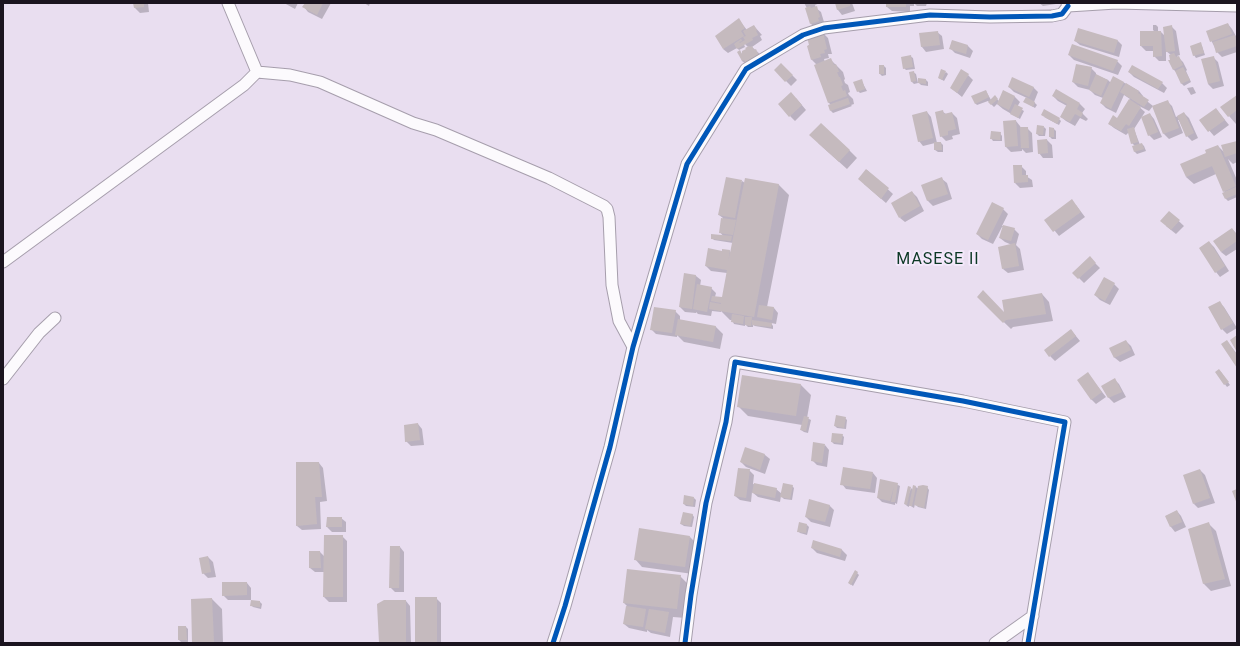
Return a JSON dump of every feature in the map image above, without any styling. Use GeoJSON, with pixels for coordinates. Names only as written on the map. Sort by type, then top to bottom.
{"type":"FeatureCollection","features":[{"type":"Feature","properties":{"kind":"street"},"geometry":{"type":"LineString","coordinates":[[228,3],[257,72]]}},
{"type":"Feature","properties":{"kind":"street"},"geometry":{"type":"LineString","coordinates":[[553,643],[610,447],[633,347],[687,164],[746,69],[803,35],[824,28],[930,15],[990,17],[1052,16],[1062,14],[1067,5],[1116,3],[1237,6]]}},
{"type":"Feature","properties":{"kind":"street"},"geometry":{"type":"LineString","coordinates":[[3,262],[244,85],[257,72]]}},
{"type":"Feature","properties":{"kind":"street"},"geometry":{"type":"LineString","coordinates":[[257,72],[290,75],[320,82],[413,123],[436,130],[548,178],[604,206],[607,209],[609,216],[612,285],[619,321],[633,347]]}},
{"type":"Feature","properties":{"kind":"street"},"geometry":{"type":"LineString","coordinates":[[3,379],[39,333],[55,318]]}},
{"type":"Feature","properties":{"kind":"street"},"geometry":{"type":"LineString","coordinates":[[686,643],[691,595],[706,503],[726,422],[735,362],[963,401],[1065,422],[1028,643]]}},
{"type":"Feature","properties":{"kind":"street"},"geometry":{"type":"LineString","coordinates":[[996,643],[1033,616]]}},
{"type":"Feature","properties":{"kind":"building"},"geometry":{"type":"Polygon","coordinates":[[[133,3],[144,3],[144,7],[134,8],[133,3]]]}},
{"type":"Feature","properties":{"kind":"building"},"geometry":{"type":"Polygon","coordinates":[[[305,3],[323,3],[317,15],[302,7],[305,3]]]}},
{"type":"Feature","properties":{"kind":"building"},"geometry":{"type":"Polygon","coordinates":[[[835,3],[850,3],[850,6],[837,10],[835,3]]]}},
{"type":"Feature","properties":{"kind":"building"},"geometry":{"type":"Polygon","coordinates":[[[886,3],[906,3],[906,7],[886,7],[886,3]]]}},
{"type":"Feature","properties":{"kind":"building"},"geometry":{"type":"Polygon","coordinates":[[[810,6],[811,8],[817,6],[820,17],[818,18],[819,21],[810,24],[805,8],[810,6]]]}},
{"type":"Feature","properties":{"kind":"building"},"geometry":{"type":"Polygon","coordinates":[[[739,18],[745,28],[741,31],[744,36],[723,49],[715,36],[739,18]]]}},
{"type":"Feature","properties":{"kind":"building"},"geometry":{"type":"Polygon","coordinates":[[[1228,23],[1232,34],[1210,42],[1206,31],[1228,23]]]}},
{"type":"Feature","properties":{"kind":"building"},"geometry":{"type":"Polygon","coordinates":[[[754,25],[758,35],[752,38],[753,40],[737,49],[734,44],[741,39],[742,41],[739,42],[740,43],[745,40],[743,37],[746,36],[743,31],[754,25]]]}},
{"type":"Feature","properties":{"kind":"building"},"geometry":{"type":"Polygon","coordinates":[[[1172,25],[1175,51],[1166,52],[1163,27],[1172,25]]]}},
{"type":"Feature","properties":{"kind":"building"},"geometry":{"type":"Polygon","coordinates":[[[1078,28],[1118,40],[1114,53],[1074,41],[1078,28]]]}},
{"type":"Feature","properties":{"kind":"building"},"geometry":{"type":"Polygon","coordinates":[[[938,31],[940,45],[921,47],[919,33],[938,31]]]}},
{"type":"Feature","properties":{"kind":"building"},"geometry":{"type":"Polygon","coordinates":[[[1140,31],[1161,31],[1162,56],[1153,57],[1153,46],[1140,46],[1140,31]]]}},
{"type":"Feature","properties":{"kind":"building"},"geometry":{"type":"Polygon","coordinates":[[[823,32],[827,49],[824,50],[825,53],[820,54],[821,57],[811,60],[807,46],[809,45],[807,37],[823,32]]]}},
{"type":"Feature","properties":{"kind":"building"},"geometry":{"type":"Polygon","coordinates":[[[1235,35],[1237,46],[1216,53],[1213,42],[1235,35]]]}},
{"type":"Feature","properties":{"kind":"building"},"geometry":{"type":"Polygon","coordinates":[[[952,40],[968,45],[966,54],[949,49],[952,40]]]}},
{"type":"Feature","properties":{"kind":"building"},"geometry":{"type":"Polygon","coordinates":[[[1201,42],[1204,53],[1193,56],[1190,46],[1201,42]]]}},
{"type":"Feature","properties":{"kind":"building"},"geometry":{"type":"Polygon","coordinates":[[[1072,44],[1118,60],[1113,71],[1068,55],[1072,44]]]}},
{"type":"Feature","properties":{"kind":"building"},"geometry":{"type":"Polygon","coordinates":[[[749,46],[752,46],[754,50],[756,49],[759,56],[746,63],[744,60],[742,61],[737,52],[740,50],[742,54],[742,51],[749,46]]]}},
{"type":"Feature","properties":{"kind":"building"},"geometry":{"type":"Polygon","coordinates":[[[1174,53],[1176,57],[1179,56],[1183,65],[1173,70],[1168,60],[1170,60],[1169,55],[1174,53]]]}},
{"type":"Feature","properties":{"kind":"building"},"geometry":{"type":"Polygon","coordinates":[[[911,55],[913,67],[903,69],[901,57],[911,55]]]}},
{"type":"Feature","properties":{"kind":"building"},"geometry":{"type":"Polygon","coordinates":[[[1214,56],[1220,81],[1208,84],[1201,59],[1214,56]]]}},
{"type":"Feature","properties":{"kind":"building"},"geometry":{"type":"Polygon","coordinates":[[[831,58],[834,65],[836,64],[839,72],[837,72],[843,85],[841,86],[843,91],[845,90],[847,96],[828,103],[814,65],[831,58]]]}},
{"type":"Feature","properties":{"kind":"building"},"geometry":{"type":"Polygon","coordinates":[[[781,63],[793,75],[785,82],[774,70],[781,63]]]}},
{"type":"Feature","properties":{"kind":"building"},"geometry":{"type":"Polygon","coordinates":[[[1076,64],[1092,67],[1088,86],[1072,82],[1076,64]]]}},
{"type":"Feature","properties":{"kind":"building"},"geometry":{"type":"Polygon","coordinates":[[[879,65],[884,65],[884,74],[879,74],[879,65]]]}},
{"type":"Feature","properties":{"kind":"building"},"geometry":{"type":"Polygon","coordinates":[[[1132,65],[1163,82],[1158,89],[1128,72],[1132,65]]]}},
{"type":"Feature","properties":{"kind":"building"},"geometry":{"type":"Polygon","coordinates":[[[1183,67],[1190,80],[1181,84],[1175,71],[1183,67]]]}},
{"type":"Feature","properties":{"kind":"building"},"geometry":{"type":"Polygon","coordinates":[[[941,69],[946,71],[942,80],[938,78],[941,69]]]}},
{"type":"Feature","properties":{"kind":"building"},"geometry":{"type":"Polygon","coordinates":[[[961,69],[969,74],[957,93],[950,88],[961,69]]]}},
{"type":"Feature","properties":{"kind":"building"},"geometry":{"type":"Polygon","coordinates":[[[914,71],[916,81],[911,82],[909,72],[914,71]]]}},
{"type":"Feature","properties":{"kind":"building"},"geometry":{"type":"Polygon","coordinates":[[[1096,74],[1108,80],[1101,96],[1089,90],[1096,74]]]}},
{"type":"Feature","properties":{"kind":"building"},"geometry":{"type":"Polygon","coordinates":[[[1113,76],[1124,82],[1111,109],[1100,103],[1113,76]]]}},
{"type":"Feature","properties":{"kind":"building"},"geometry":{"type":"Polygon","coordinates":[[[1012,77],[1034,87],[1029,97],[1008,87],[1012,77]]]}},
{"type":"Feature","properties":{"kind":"building"},"geometry":{"type":"Polygon","coordinates":[[[918,78],[926,79],[926,84],[918,83],[918,78]]]}},
{"type":"Feature","properties":{"kind":"building"},"geometry":{"type":"Polygon","coordinates":[[[862,79],[865,89],[857,92],[853,82],[862,79]]]}},
{"type":"Feature","properties":{"kind":"building"},"geometry":{"type":"Polygon","coordinates":[[[1126,83],[1139,91],[1138,93],[1149,100],[1144,107],[1120,92],[1126,83]]]}},
{"type":"Feature","properties":{"kind":"building"},"geometry":{"type":"Polygon","coordinates":[[[1056,89],[1080,103],[1077,109],[1083,113],[1081,117],[1075,114],[1070,122],[1060,117],[1067,104],[1052,96],[1056,89]]]}},
{"type":"Feature","properties":{"kind":"building"},"geometry":{"type":"Polygon","coordinates":[[[986,90],[989,97],[975,104],[971,96],[986,90]]]}},
{"type":"Feature","properties":{"kind":"building"},"geometry":{"type":"Polygon","coordinates":[[[1003,90],[1015,96],[1009,110],[997,104],[1003,90]]]}},
{"type":"Feature","properties":{"kind":"building"},"geometry":{"type":"Polygon","coordinates":[[[791,92],[802,105],[789,117],[778,104],[791,92]]]}},
{"type":"Feature","properties":{"kind":"building"},"geometry":{"type":"Polygon","coordinates":[[[995,95],[998,99],[991,105],[988,102],[995,95]]]}},
{"type":"Feature","properties":{"kind":"building"},"geometry":{"type":"Polygon","coordinates":[[[1237,95],[1237,110],[1228,117],[1220,107],[1237,95]]]}},
{"type":"Feature","properties":{"kind":"building"},"geometry":{"type":"Polygon","coordinates":[[[1026,97],[1035,102],[1033,107],[1023,102],[1026,97]]]}},
{"type":"Feature","properties":{"kind":"building"},"geometry":{"type":"Polygon","coordinates":[[[848,98],[850,104],[830,111],[828,105],[848,98]]]}},
{"type":"Feature","properties":{"kind":"building"},"geometry":{"type":"Polygon","coordinates":[[[1129,99],[1141,107],[1129,126],[1126,124],[1121,131],[1108,124],[1113,115],[1117,118],[1129,99]]]}},
{"type":"Feature","properties":{"kind":"building"},"geometry":{"type":"Polygon","coordinates":[[[1168,100],[1179,128],[1163,134],[1152,106],[1168,100]]]}},
{"type":"Feature","properties":{"kind":"building"},"geometry":{"type":"Polygon","coordinates":[[[1015,104],[1023,108],[1018,118],[1010,114],[1015,104]]]}},
{"type":"Feature","properties":{"kind":"building"},"geometry":{"type":"Polygon","coordinates":[[[1216,108],[1225,120],[1208,132],[1199,120],[1216,108]]]}},
{"type":"Feature","properties":{"kind":"building"},"geometry":{"type":"Polygon","coordinates":[[[1044,109],[1060,118],[1057,124],[1041,115],[1044,109]]]}},
{"type":"Feature","properties":{"kind":"building"},"geometry":{"type":"Polygon","coordinates":[[[943,110],[944,114],[952,112],[956,129],[948,131],[948,135],[940,137],[935,112],[943,110]]]}},
{"type":"Feature","properties":{"kind":"building"},"geometry":{"type":"Polygon","coordinates":[[[927,111],[933,138],[918,142],[912,115],[927,111]]]}},
{"type":"Feature","properties":{"kind":"building"},"geometry":{"type":"Polygon","coordinates":[[[1184,112],[1194,133],[1186,137],[1177,116],[1184,112]]]}},
{"type":"Feature","properties":{"kind":"building"},"geometry":{"type":"Polygon","coordinates":[[[1150,113],[1158,132],[1148,136],[1141,117],[1150,113]]]}},
{"type":"Feature","properties":{"kind":"building"},"geometry":{"type":"Polygon","coordinates":[[[1016,120],[1018,146],[1005,147],[1003,121],[1016,120]]]}},
{"type":"Feature","properties":{"kind":"building"},"geometry":{"type":"Polygon","coordinates":[[[821,123],[850,150],[839,162],[809,135],[821,123]]]}},
{"type":"Feature","properties":{"kind":"building"},"geometry":{"type":"Polygon","coordinates":[[[1037,125],[1044,126],[1043,135],[1036,134],[1037,125]]]}},
{"type":"Feature","properties":{"kind":"building"},"geometry":{"type":"Polygon","coordinates":[[[1020,127],[1028,127],[1029,148],[1021,148],[1020,127]]]}},
{"type":"Feature","properties":{"kind":"building"},"geometry":{"type":"Polygon","coordinates":[[[1049,127],[1054,128],[1054,137],[1049,137],[1049,127]]]}},
{"type":"Feature","properties":{"kind":"building"},"geometry":{"type":"Polygon","coordinates":[[[1134,127],[1138,142],[1131,144],[1127,129],[1134,127]]]}},
{"type":"Feature","properties":{"kind":"building"},"geometry":{"type":"Polygon","coordinates":[[[991,131],[1001,132],[1000,140],[990,139],[991,131]]]}},
{"type":"Feature","properties":{"kind":"building"},"geometry":{"type":"Polygon","coordinates":[[[1047,139],[1048,153],[1038,154],[1037,140],[1047,139]]]}},
{"type":"Feature","properties":{"kind":"building"},"geometry":{"type":"Polygon","coordinates":[[[1237,141],[1237,153],[1225,157],[1221,145],[1237,141]]]}},
{"type":"Feature","properties":{"kind":"building"},"geometry":{"type":"Polygon","coordinates":[[[934,142],[941,142],[942,150],[934,150],[934,142]]]}},
{"type":"Feature","properties":{"kind":"building"},"geometry":{"type":"Polygon","coordinates":[[[1142,143],[1144,149],[1134,152],[1132,146],[1142,143]]]}},
{"type":"Feature","properties":{"kind":"building"},"geometry":{"type":"Polygon","coordinates":[[[1218,145],[1236,186],[1223,192],[1212,166],[1186,177],[1180,164],[1206,153],[1205,150],[1218,145]]]}},
{"type":"Feature","properties":{"kind":"building"},"geometry":{"type":"Polygon","coordinates":[[[1013,165],[1022,165],[1022,175],[1028,175],[1028,182],[1014,183],[1013,165]]]}},
{"type":"Feature","properties":{"kind":"building"},"geometry":{"type":"Polygon","coordinates":[[[866,169],[889,188],[881,199],[858,179],[866,169]]]}},
{"type":"Feature","properties":{"kind":"building"},"geometry":{"type":"Polygon","coordinates":[[[726,177],[742,180],[735,218],[718,215],[726,177]]]}},
{"type":"Feature","properties":{"kind":"building"},"geometry":{"type":"Polygon","coordinates":[[[942,177],[948,194],[927,201],[921,185],[942,177]]]}},
{"type":"Feature","properties":{"kind":"building"},"geometry":{"type":"Polygon","coordinates":[[[745,178],[779,184],[754,317],[709,309],[710,302],[721,304],[711,301],[712,296],[722,297],[727,270],[705,266],[708,248],[722,251],[722,249],[730,250],[728,263],[745,178]]]}},
{"type":"Feature","properties":{"kind":"building"},"geometry":{"type":"Polygon","coordinates":[[[1236,187],[1237,194],[1225,199],[1222,193],[1236,187]]]}},
{"type":"Feature","properties":{"kind":"building"},"geometry":{"type":"Polygon","coordinates":[[[912,191],[920,206],[899,218],[891,203],[912,191]]]}},
{"type":"Feature","properties":{"kind":"building"},"geometry":{"type":"Polygon","coordinates":[[[1072,199],[1081,212],[1053,232],[1044,220],[1072,199]]]}},
{"type":"Feature","properties":{"kind":"building"},"geometry":{"type":"Polygon","coordinates":[[[992,202],[1004,208],[988,240],[976,234],[992,202]]]}},
{"type":"Feature","properties":{"kind":"building"},"geometry":{"type":"Polygon","coordinates":[[[1169,211],[1180,220],[1171,230],[1160,221],[1169,211]]]}},
{"type":"Feature","properties":{"kind":"building"},"geometry":{"type":"Polygon","coordinates":[[[721,218],[736,220],[733,235],[719,233],[721,218]]]}},
{"type":"Feature","properties":{"kind":"building"},"geometry":{"type":"Polygon","coordinates":[[[1003,225],[1015,228],[1011,241],[999,238],[1003,225]]]}},
{"type":"Feature","properties":{"kind":"building"},"geometry":{"type":"Polygon","coordinates":[[[1232,228],[1237,235],[1237,241],[1221,252],[1213,241],[1232,228]]]}},
{"type":"Feature","properties":{"kind":"building"},"geometry":{"type":"Polygon","coordinates":[[[711,234],[732,236],[731,241],[711,239],[711,234]]]}},
{"type":"Feature","properties":{"kind":"building"},"geometry":{"type":"Polygon","coordinates":[[[1209,241],[1225,266],[1215,273],[1199,248],[1209,241]]]}},
{"type":"Feature","properties":{"kind":"building"},"geometry":{"type":"Polygon","coordinates":[[[1015,243],[1019,266],[1002,269],[998,247],[1015,243]]]}},
{"type":"Feature","properties":{"kind":"building"},"geometry":{"type":"Polygon","coordinates":[[[1090,256],[1096,263],[1078,279],[1072,273],[1090,256]]]}},
{"type":"Feature","properties":{"kind":"building"},"geometry":{"type":"Polygon","coordinates":[[[684,273],[696,275],[692,309],[679,307],[684,273]]]}},
{"type":"Feature","properties":{"kind":"building"},"geometry":{"type":"Polygon","coordinates":[[[1104,277],[1115,283],[1105,301],[1094,295],[1104,277]]]}},
{"type":"Feature","properties":{"kind":"building"},"geometry":{"type":"Polygon","coordinates":[[[697,284],[712,287],[707,312],[693,309],[697,284]]]}},
{"type":"Feature","properties":{"kind":"building"},"geometry":{"type":"Polygon","coordinates":[[[983,290],[1004,312],[1002,300],[1042,293],[1046,314],[1006,320],[1003,323],[977,297],[983,290]]]}},
{"type":"Feature","properties":{"kind":"building"},"geometry":{"type":"Polygon","coordinates":[[[1220,301],[1233,323],[1221,330],[1208,307],[1220,301]]]}},
{"type":"Feature","properties":{"kind":"building"},"geometry":{"type":"Polygon","coordinates":[[[759,305],[774,307],[772,320],[757,317],[759,305]]]}},
{"type":"Feature","properties":{"kind":"building"},"geometry":{"type":"Polygon","coordinates":[[[654,307],[676,310],[672,333],[650,330],[654,307]]]}},
{"type":"Feature","properties":{"kind":"building"},"geometry":{"type":"Polygon","coordinates":[[[732,314],[744,316],[743,324],[731,322],[732,314]]]}},
{"type":"Feature","properties":{"kind":"building"},"geometry":{"type":"Polygon","coordinates":[[[745,317],[752,317],[751,326],[745,325],[745,317]]]}},
{"type":"Feature","properties":{"kind":"building"},"geometry":{"type":"Polygon","coordinates":[[[678,319],[716,326],[713,342],[675,335],[678,319]]]}},
{"type":"Feature","properties":{"kind":"building"},"geometry":{"type":"Polygon","coordinates":[[[752,320],[772,323],[771,327],[752,325],[752,320]]]}},
{"type":"Feature","properties":{"kind":"building"},"geometry":{"type":"Polygon","coordinates":[[[1071,329],[1076,336],[1049,357],[1044,350],[1071,329]]]}},
{"type":"Feature","properties":{"kind":"building"},"geometry":{"type":"Polygon","coordinates":[[[1237,335],[1237,352],[1230,340],[1237,335]]]}},
{"type":"Feature","properties":{"kind":"building"},"geometry":{"type":"Polygon","coordinates":[[[1126,340],[1131,350],[1114,358],[1109,348],[1126,340]]]}},
{"type":"Feature","properties":{"kind":"building"},"geometry":{"type":"Polygon","coordinates":[[[1227,340],[1237,355],[1237,368],[1221,344],[1227,340]]]}},
{"type":"Feature","properties":{"kind":"building"},"geometry":{"type":"Polygon","coordinates":[[[1219,369],[1229,382],[1224,385],[1215,372],[1219,369]]]}},
{"type":"Feature","properties":{"kind":"building"},"geometry":{"type":"Polygon","coordinates":[[[1088,372],[1102,392],[1091,400],[1077,380],[1088,372]]]}},
{"type":"Feature","properties":{"kind":"building"},"geometry":{"type":"Polygon","coordinates":[[[742,375],[801,384],[796,416],[737,407],[742,375]]]}},
{"type":"Feature","properties":{"kind":"building"},"geometry":{"type":"Polygon","coordinates":[[[1115,378],[1122,392],[1108,398],[1101,386],[1115,378]]]}},
{"type":"Feature","properties":{"kind":"building"},"geometry":{"type":"Polygon","coordinates":[[[836,415],[846,417],[844,428],[834,426],[836,415]]]}},
{"type":"Feature","properties":{"kind":"building"},"geometry":{"type":"Polygon","coordinates":[[[804,416],[809,417],[806,431],[800,430],[804,416]]]}},
{"type":"Feature","properties":{"kind":"building"},"geometry":{"type":"Polygon","coordinates":[[[418,423],[420,440],[405,442],[404,425],[418,423]]]}},
{"type":"Feature","properties":{"kind":"building"},"geometry":{"type":"Polygon","coordinates":[[[832,433],[843,434],[841,443],[831,442],[832,433]]]}},
{"type":"Feature","properties":{"kind":"building"},"geometry":{"type":"Polygon","coordinates":[[[813,442],[825,444],[822,463],[811,461],[813,442]]]}},
{"type":"Feature","properties":{"kind":"building"},"geometry":{"type":"Polygon","coordinates":[[[745,447],[765,454],[760,470],[740,462],[745,447]]]}},
{"type":"Feature","properties":{"kind":"building"},"geometry":{"type":"Polygon","coordinates":[[[296,462],[319,462],[322,497],[315,497],[317,524],[296,526],[296,462]]]}},
{"type":"Feature","properties":{"kind":"building"},"geometry":{"type":"Polygon","coordinates":[[[843,467],[873,472],[870,489],[840,485],[843,467]]]}},
{"type":"Feature","properties":{"kind":"building"},"geometry":{"type":"Polygon","coordinates":[[[738,468],[750,469],[746,498],[734,496],[738,468]]]}},
{"type":"Feature","properties":{"kind":"building"},"geometry":{"type":"Polygon","coordinates":[[[1200,469],[1210,498],[1193,504],[1183,475],[1200,469]]]}},
{"type":"Feature","properties":{"kind":"building"},"geometry":{"type":"Polygon","coordinates":[[[880,479],[898,483],[895,502],[891,502],[894,486],[890,501],[877,498],[880,479]]]}},
{"type":"Feature","properties":{"kind":"building"},"geometry":{"type":"Polygon","coordinates":[[[754,483],[777,488],[775,498],[752,493],[754,483]]]}},
{"type":"Feature","properties":{"kind":"building"},"geometry":{"type":"Polygon","coordinates":[[[783,483],[793,485],[790,499],[780,497],[783,483]]]}},
{"type":"Feature","properties":{"kind":"building"},"geometry":{"type":"Polygon","coordinates":[[[913,485],[916,486],[912,506],[909,506],[913,485]]]}},
{"type":"Feature","properties":{"kind":"building"},"geometry":{"type":"Polygon","coordinates":[[[908,486],[911,487],[907,505],[904,504],[908,486]]]}},
{"type":"Feature","properties":{"kind":"building"},"geometry":{"type":"Polygon","coordinates":[[[918,486],[928,486],[924,508],[914,505],[918,486]]]}},
{"type":"Feature","properties":{"kind":"building"},"geometry":{"type":"Polygon","coordinates":[[[1237,489],[1237,504],[1232,491],[1237,489]]]}},
{"type":"Feature","properties":{"kind":"building"},"geometry":{"type":"Polygon","coordinates":[[[684,495],[694,497],[693,506],[683,504],[684,495]]]}},
{"type":"Feature","properties":{"kind":"building"},"geometry":{"type":"Polygon","coordinates":[[[809,499],[830,505],[825,522],[805,517],[809,499]]]}},
{"type":"Feature","properties":{"kind":"building"},"geometry":{"type":"Polygon","coordinates":[[[1177,510],[1182,522],[1170,527],[1165,516],[1177,510]]]}},
{"type":"Feature","properties":{"kind":"building"},"geometry":{"type":"Polygon","coordinates":[[[683,512],[693,514],[690,526],[680,524],[683,512]]]}},
{"type":"Feature","properties":{"kind":"building"},"geometry":{"type":"Polygon","coordinates":[[[327,517],[342,517],[342,527],[326,527],[327,517]]]}},
{"type":"Feature","properties":{"kind":"building"},"geometry":{"type":"Polygon","coordinates":[[[799,522],[807,524],[806,533],[797,532],[799,522]]]}},
{"type":"Feature","properties":{"kind":"building"},"geometry":{"type":"Polygon","coordinates":[[[1209,522],[1225,579],[1203,584],[1188,529],[1209,522]]]}},
{"type":"Feature","properties":{"kind":"building"},"geometry":{"type":"Polygon","coordinates":[[[639,528],[690,536],[685,567],[634,560],[639,528]]]}},
{"type":"Feature","properties":{"kind":"building"},"geometry":{"type":"Polygon","coordinates":[[[324,535],[343,535],[343,597],[323,597],[324,535]]]}},
{"type":"Feature","properties":{"kind":"building"},"geometry":{"type":"Polygon","coordinates":[[[813,540],[842,549],[840,557],[811,548],[813,540]]]}},
{"type":"Feature","properties":{"kind":"building"},"geometry":{"type":"Polygon","coordinates":[[[390,546],[400,546],[399,588],[389,588],[390,546]]]}},
{"type":"Feature","properties":{"kind":"building"},"geometry":{"type":"Polygon","coordinates":[[[309,551],[320,551],[321,568],[309,568],[309,551]]]}},
{"type":"Feature","properties":{"kind":"building"},"geometry":{"type":"Polygon","coordinates":[[[208,556],[211,572],[202,574],[199,558],[208,556]]]}},
{"type":"Feature","properties":{"kind":"building"},"geometry":{"type":"Polygon","coordinates":[[[627,569],[681,575],[677,609],[623,603],[627,569]]]}},
{"type":"Feature","properties":{"kind":"building"},"geometry":{"type":"Polygon","coordinates":[[[855,570],[858,572],[851,585],[848,583],[855,570]]]}},
{"type":"Feature","properties":{"kind":"building"},"geometry":{"type":"Polygon","coordinates":[[[222,582],[247,582],[247,595],[222,596],[222,582]]]}},
{"type":"Feature","properties":{"kind":"building"},"geometry":{"type":"Polygon","coordinates":[[[415,597],[437,597],[437,643],[415,643],[415,597]]]}},
{"type":"Feature","properties":{"kind":"building"},"geometry":{"type":"Polygon","coordinates":[[[212,598],[214,643],[192,643],[191,599],[212,598]]]}},
{"type":"Feature","properties":{"kind":"building"},"geometry":{"type":"Polygon","coordinates":[[[251,600],[260,601],[260,607],[250,606],[251,600]]]}},
{"type":"Feature","properties":{"kind":"building"},"geometry":{"type":"Polygon","coordinates":[[[384,600],[406,600],[406,643],[379,643],[377,604],[384,600]]]}},
{"type":"Feature","properties":{"kind":"building"},"geometry":{"type":"Polygon","coordinates":[[[626,606],[646,609],[643,627],[623,624],[626,606]]]}},
{"type":"Feature","properties":{"kind":"building"},"geometry":{"type":"Polygon","coordinates":[[[649,609],[669,612],[665,633],[645,629],[649,609]]]}},
{"type":"Feature","properties":{"kind":"building"},"geometry":{"type":"Polygon","coordinates":[[[178,626],[186,626],[187,640],[178,640],[178,626]]]}},
{"type":"Feature","properties":{"kind":"cycle path"},"geometry":{"type":"LineString","coordinates":[[553,643],[610,447],[633,347],[687,164],[746,69],[803,35],[824,28],[930,15],[990,17],[1052,16],[1062,14],[1068,6]]}},
{"type":"Feature","properties":{"kind":"cycle path"},"geometry":{"type":"LineString","coordinates":[[685,643],[706,503],[726,422],[735,362],[963,401],[1065,422],[1028,643]]}},
{"type":"Feature","properties":{"kind":"district","name":"MASESE II"},"geometry":{"type":"Point","coordinates":[938,260]}}]}
